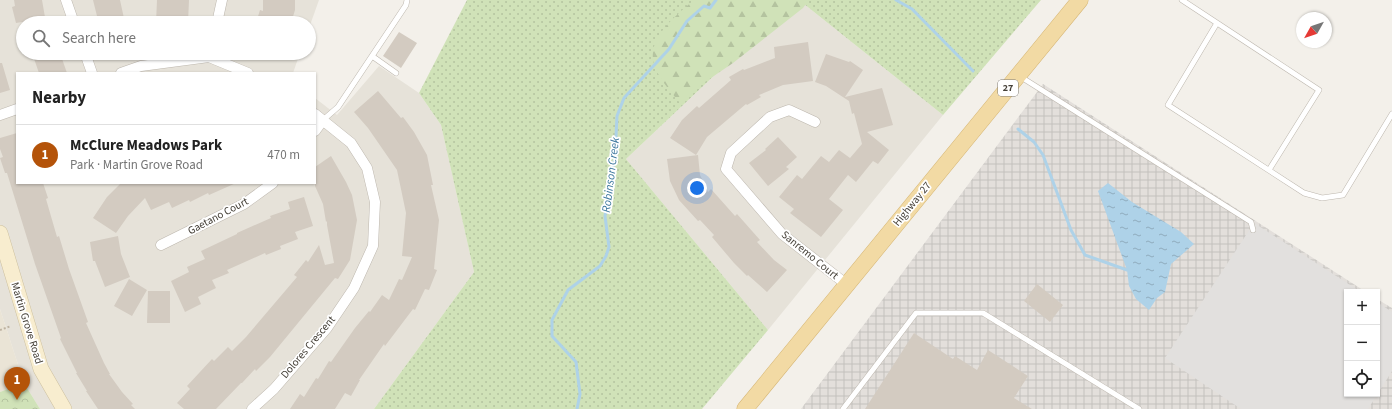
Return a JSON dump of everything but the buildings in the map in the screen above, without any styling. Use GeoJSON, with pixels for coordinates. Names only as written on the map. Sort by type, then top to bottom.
{"type":"FeatureCollection","features":[{"type":"Feature","properties":{"kind":"main road","name":"Highway 27"},"geometry":{"type":"LineString","coordinates":[[745,409],[1080,0]]}},
{"type":"Feature","properties":{"kind":"street"},"geometry":{"type":"LineString","coordinates":[[66,0],[72,16]]}},
{"type":"Feature","properties":{"kind":"street"},"geometry":{"type":"LineString","coordinates":[[219,16],[222,0]]}},
{"type":"Feature","properties":{"kind":"street"},"geometry":{"type":"LineString","coordinates":[[87,60],[92,72]]}},
{"type":"Feature","properties":{"kind":"street"},"geometry":{"type":"LineString","coordinates":[[124,72],[141,66],[179,60]]}},
{"type":"Feature","properties":{"kind":"street"},"geometry":{"type":"LineString","coordinates":[[221,60],[246,72]]}},
{"type":"Feature","properties":{"kind":"street"},"geometry":{"type":"LineString","coordinates":[[0,115],[16,109]]}},
{"type":"Feature","properties":{"kind":"street","name":"Sanremo Court"},"geometry":{"type":"LineString","coordinates":[[815,122],[789,110],[770,117],[731,153],[726,169],[782,234],[846,284]]}},
{"type":"Feature","properties":{"kind":"street"},"geometry":{"type":"LineString","coordinates":[[316,128],[319,117]]}},
{"type":"Feature","properties":{"kind":"street","name":"Dolores Crescent"},"geometry":{"type":"LineString","coordinates":[[252,409],[274,388],[327,328],[354,288],[373,246],[375,202],[367,168],[351,143],[319,117]]}},
{"type":"Feature","properties":{"kind":"street","name":"Gaetano Court"},"geometry":{"type":"LineString","coordinates":[[162,245],[244,204],[272,184]]}},
{"type":"Feature","properties":{"kind":"street","name":"Martin Grove Road"},"geometry":{"type":"LineString","coordinates":[[0,233],[41,369],[64,409]]}},
{"type":"Feature","properties":{"kind":"lane"},"geometry":{"type":"LineString","coordinates":[[319,117],[338,107],[406,5],[407,0]]}},
{"type":"Feature","properties":{"kind":"lane"},"geometry":{"type":"LineString","coordinates":[[1182,0],[1319,90],[1269,170]]}},
{"type":"Feature","properties":{"kind":"lane"},"geometry":{"type":"LineString","coordinates":[[1217,23],[1168,105],[1304,193],[1322,198],[1343,195],[1392,114]]}},
{"type":"Feature","properties":{"kind":"lane"},"geometry":{"type":"LineString","coordinates":[[372,56],[396,73]]}},
{"type":"Feature","properties":{"kind":"lane"},"geometry":{"type":"LineString","coordinates":[[1018,75],[1251,222],[1253,230]]}},
{"type":"Feature","properties":{"kind":"lane"},"geometry":{"type":"LineString","coordinates":[[843,409],[916,313],[983,313],[1139,409]]}},
{"type":"Feature","properties":{"kind":"path"},"geometry":{"type":"LineString","coordinates":[[0,330],[11,326]]}},
{"type":"Feature","properties":{"kind":"shaded area"},"geometry":{"type":"Polygon","coordinates":[[[0,0],[319,0],[313,16],[16,16],[16,60],[298,60],[293,72],[16,72],[16,184],[316,184],[316,99],[337,115],[379,66],[419,93],[441,125],[474,272],[374,409],[40,409],[24,383],[0,309],[0,0]]]}},
{"type":"Feature","properties":{"kind":"shaded area"},"geometry":{"type":"Polygon","coordinates":[[[794,0],[799,0],[943,115],[768,330],[626,159],[794,0]]]}},
{"type":"Feature","properties":{"kind":"shaded area"},"geometry":{"type":"Polygon","coordinates":[[[1043,84],[1361,289],[1344,289],[1344,397],[1380,397],[1380,301],[1392,308],[1392,409],[801,409],[1043,84]]]}},
{"type":"Feature","properties":{"kind":"shaded area"},"geometry":{"type":"Polygon","coordinates":[[[1254,223],[1356,289],[1344,289],[1344,397],[1376,397],[1368,409],[1241,409],[1165,358],[1254,223]]]}},
{"type":"Feature","properties":{"kind":"shaded area"},"geometry":{"type":"Polygon","coordinates":[[[1380,304],[1392,312],[1392,371],[1380,390],[1380,304]]]}},
{"type":"Feature","properties":{"kind":"shaded area"},"geometry":{"type":"Polygon","coordinates":[[[0,309],[24,383],[0,392],[0,309]]]}},
{"type":"Feature","properties":{"kind":"green space"},"geometry":{"type":"Polygon","coordinates":[[[467,0],[794,0],[626,159],[768,330],[702,409],[374,409],[474,272],[441,125],[419,93],[467,0]]]}},
{"type":"Feature","properties":{"kind":"green space"},"geometry":{"type":"Polygon","coordinates":[[[694,0],[809,0],[803,8],[733,63],[702,84],[680,103],[656,70],[653,59],[653,50],[660,33],[673,18],[694,0]]]}},
{"type":"Feature","properties":{"kind":"green space"},"geometry":{"type":"Polygon","coordinates":[[[799,0],[1041,0],[943,115],[799,0]]]}},
{"type":"Feature","properties":{"kind":"green space"},"geometry":{"type":"Polygon","coordinates":[[[24,383],[40,409],[0,409],[0,392],[24,383]]]}},
{"type":"Feature","properties":{"kind":"water"},"geometry":{"type":"Polygon","coordinates":[[[1108,183],[1132,202],[1181,232],[1194,244],[1171,264],[1165,292],[1157,298],[1149,310],[1136,299],[1129,286],[1127,270],[1098,191],[1108,183]]]}},
{"type":"Feature","properties":{"kind":"waterway","name":"Robinson Creek"},"geometry":{"type":"LineString","coordinates":[[577,409],[580,394],[576,362],[552,336],[552,320],[568,290],[600,266],[609,247],[605,216],[615,156],[617,116],[624,98],[669,49],[687,21],[704,6],[710,8],[716,0]]}},
{"type":"Feature","properties":{"kind":"waterway"},"geometry":{"type":"LineString","coordinates":[[896,0],[912,9],[973,71]]}},
{"type":"Feature","properties":{"kind":"waterway"},"geometry":{"type":"LineString","coordinates":[[1018,129],[1034,142],[1043,155],[1071,230],[1085,255],[1127,270]]}},
{"type":"Feature","properties":{"kind":"place","name":"McClure Meadows Park"},"geometry":{"type":"Point","coordinates":[17,400]}}]}
